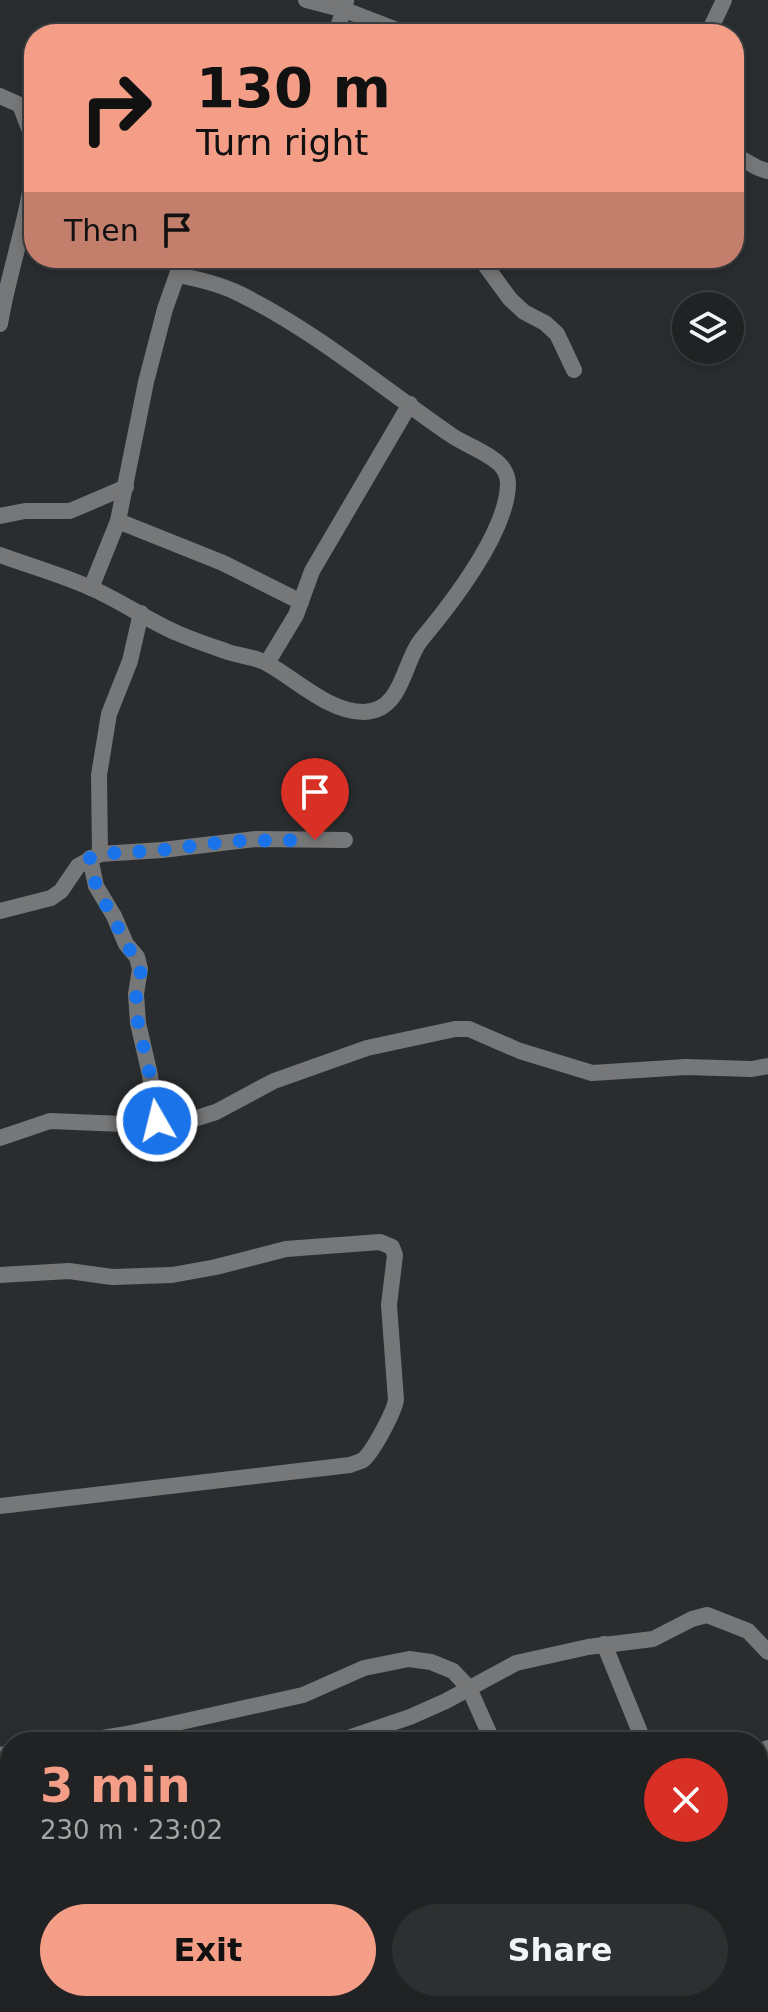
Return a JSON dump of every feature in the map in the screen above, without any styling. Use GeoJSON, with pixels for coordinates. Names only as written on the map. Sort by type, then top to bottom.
{"type":"FeatureCollection","features":[{"type":"Feature","properties":{"kind":"street"},"geometry":{"type":"LineString","coordinates":[[306,0],[346,5],[386,24]]}},
{"type":"Feature","properties":{"kind":"street"},"geometry":{"type":"LineString","coordinates":[[713,24],[724,0]]}},
{"type":"Feature","properties":{"kind":"street"},"geometry":{"type":"LineString","coordinates":[[339,24],[346,5]]}},
{"type":"Feature","properties":{"kind":"street"},"geometry":{"type":"LineString","coordinates":[[0,96],[20,105],[24,115]]}},
{"type":"Feature","properties":{"kind":"street"},"geometry":{"type":"LineString","coordinates":[[744,159],[757,169],[768,171]]}},
{"type":"Feature","properties":{"kind":"street"},"geometry":{"type":"LineString","coordinates":[[0,324],[24,227]]}},
{"type":"Feature","properties":{"kind":"street"},"geometry":{"type":"LineString","coordinates":[[91,588],[118,521],[146,382],[179,268]]}},
{"type":"Feature","properties":{"kind":"street"},"geometry":{"type":"LineString","coordinates":[[487,268],[510,299],[557,334],[574,370]]}},
{"type":"Feature","properties":{"kind":"street"},"geometry":{"type":"LineString","coordinates":[[0,555],[91,588],[175,632],[267,663],[285,677],[346,709],[365,712],[392,698],[408,670],[416,647],[479,561],[503,506],[508,483],[504,469],[278,314],[227,288],[203,279],[177,275]]}},
{"type":"Feature","properties":{"kind":"street"},"geometry":{"type":"LineString","coordinates":[[267,663],[301,602],[312,571],[410,404]]}},
{"type":"Feature","properties":{"kind":"street"},"geometry":{"type":"LineString","coordinates":[[0,516],[25,511],[70,511],[126,487]]}},
{"type":"Feature","properties":{"kind":"street"},"geometry":{"type":"LineString","coordinates":[[118,521],[223,563],[301,602]]}},
{"type":"Feature","properties":{"kind":"street"},"geometry":{"type":"LineString","coordinates":[[141,613],[130,661],[106,729],[99,775],[95,856],[96,886],[140,969],[136,994],[138,1023],[157,1121]]}},
{"type":"Feature","properties":{"kind":"street"},"geometry":{"type":"LineString","coordinates":[[0,911],[51,898],[61,891],[78,866],[95,856],[231,841],[345,840]]}},
{"type":"Feature","properties":{"kind":"street"},"geometry":{"type":"LineString","coordinates":[[0,1138],[50,1121],[112,1124],[197,1118],[216,1112],[274,1081],[367,1048],[455,1029],[469,1029],[520,1051],[592,1073],[768,1066]]}},
{"type":"Feature","properties":{"kind":"street"},"geometry":{"type":"LineString","coordinates":[[0,1275],[69,1271],[112,1277],[172,1275],[286,1249],[380,1242],[392,1247],[395,1255],[389,1305],[396,1400],[392,1413],[369,1452],[363,1460],[350,1465],[0,1506]]}},
{"type":"Feature","properties":{"kind":"street"},"geometry":{"type":"LineString","coordinates":[[366,1732],[410,1717],[516,1663],[604,1644],[653,1639],[692,1619],[707,1615],[748,1631],[768,1652]]}},
{"type":"Feature","properties":{"kind":"street"},"geometry":{"type":"LineString","coordinates":[[604,1644],[640,1732]]}},
{"type":"Feature","properties":{"kind":"street"},"geometry":{"type":"LineString","coordinates":[[152,1732],[303,1695],[364,1668],[409,1659],[431,1662],[453,1671],[469,1688],[489,1732]]}},
{"type":"Feature","properties":{"kind":"route"},"geometry":{"type":"LineString","coordinates":[[157,1121],[138,1023],[136,994],[141,976],[137,957],[126,944],[96,886],[90,858],[100,854],[231,841],[315,840]]}}]}
